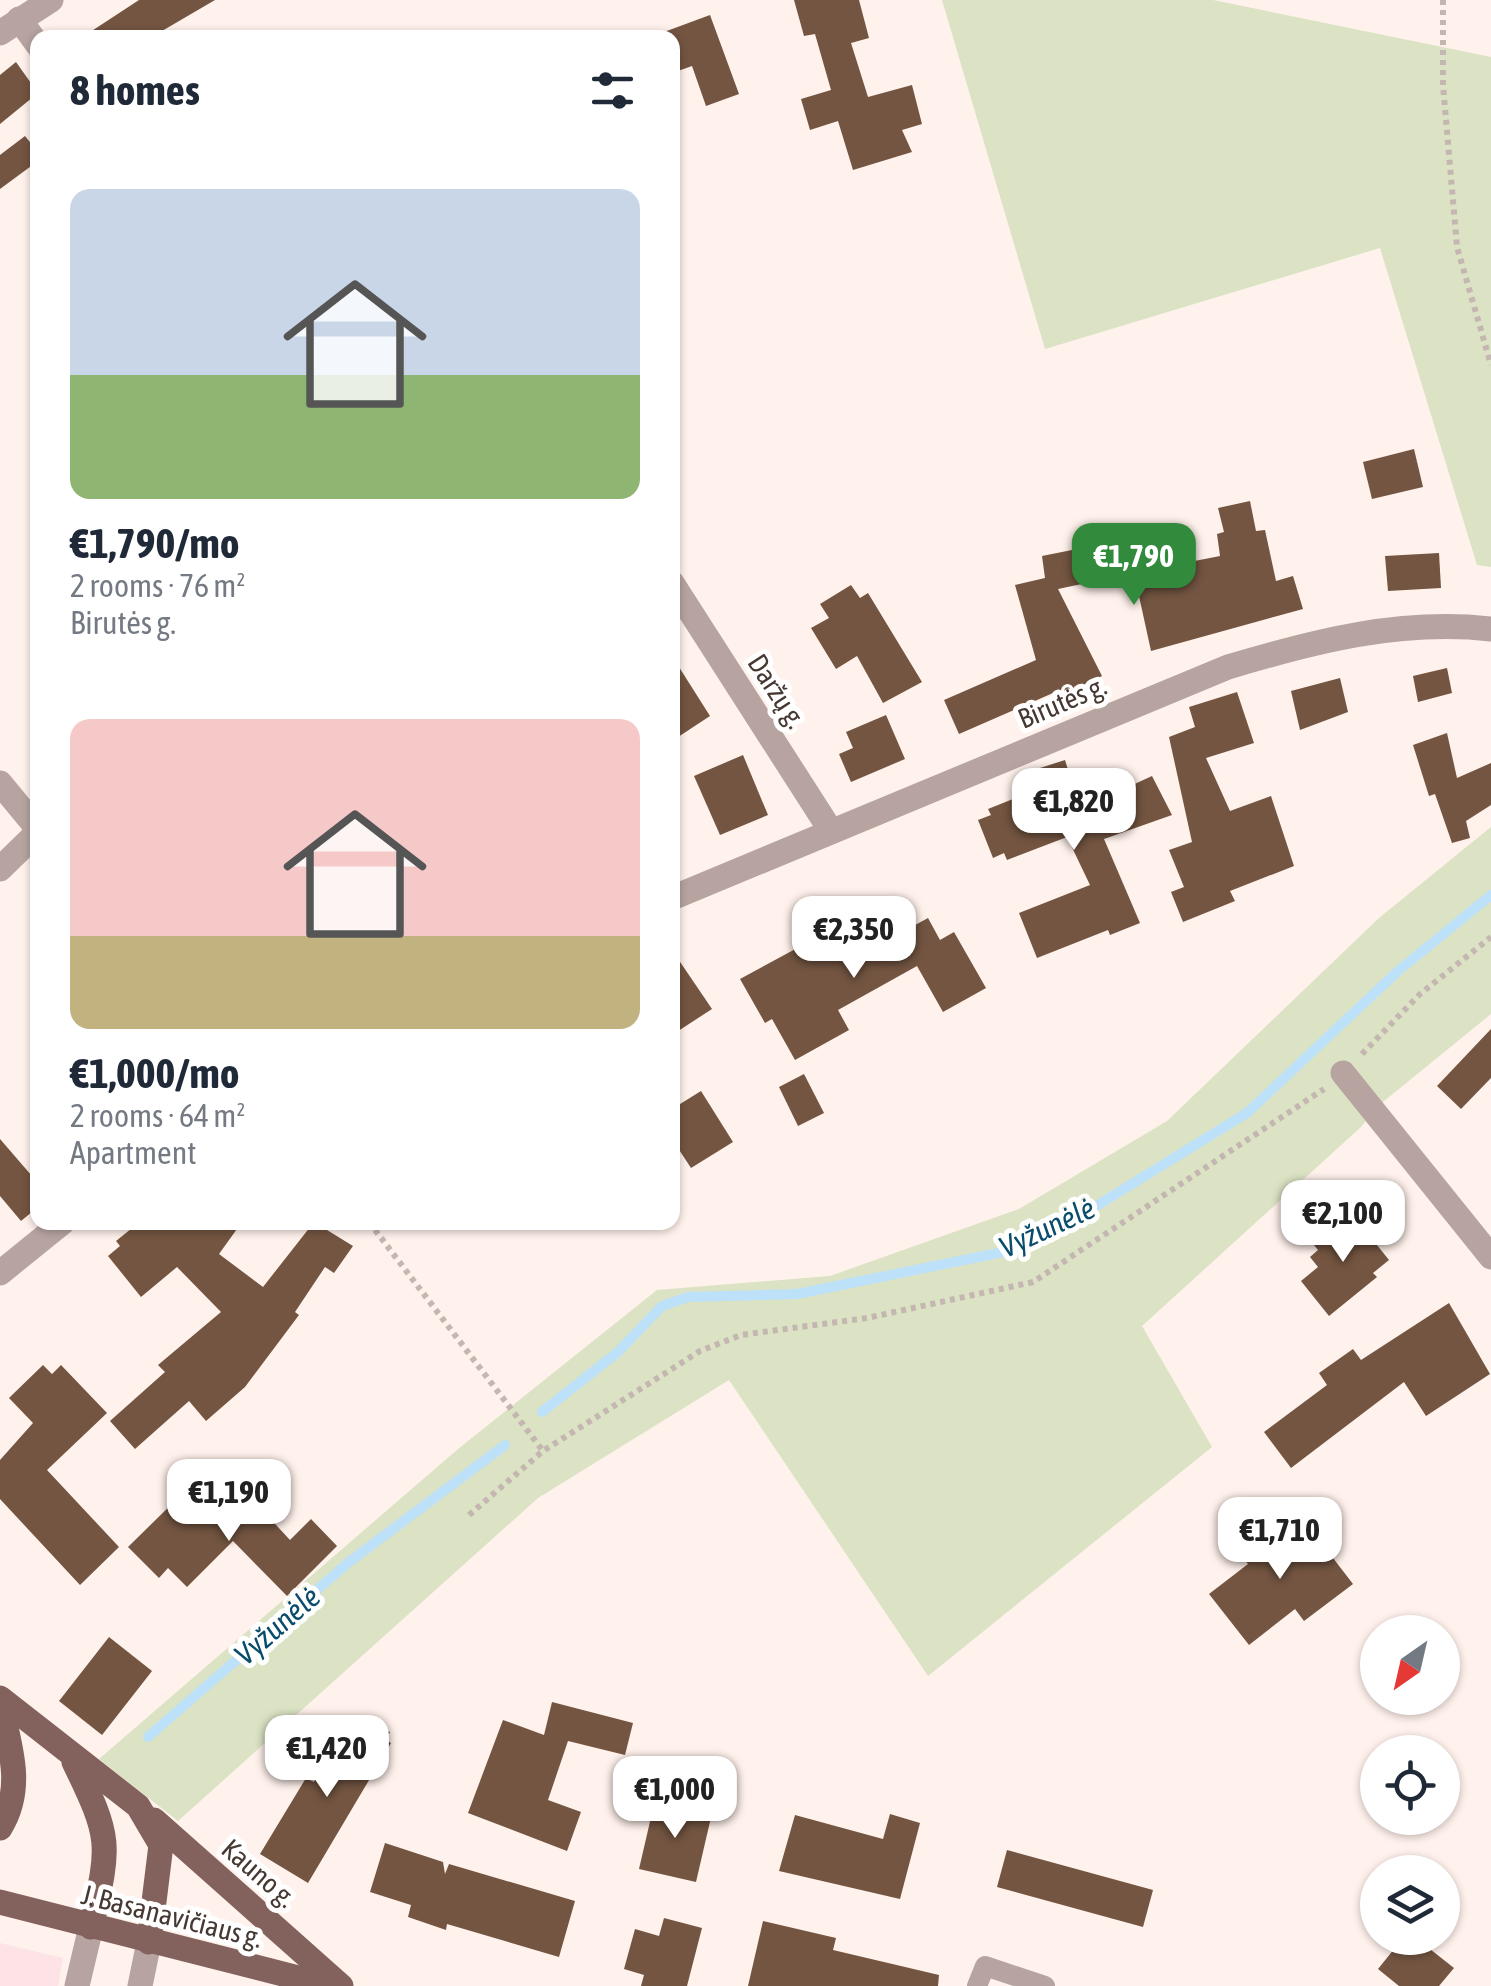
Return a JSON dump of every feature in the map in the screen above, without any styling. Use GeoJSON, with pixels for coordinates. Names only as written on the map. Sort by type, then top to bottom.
{"type":"FeatureCollection","features":[{"type":"Feature","properties":{"kind":"main road","name":"Kauno g."},"geometry":{"type":"LineString","coordinates":[[0,1700],[138,1806],[341,1986]]}},
{"type":"Feature","properties":{"kind":"main road","name":"Kauno g."},"geometry":{"type":"LineString","coordinates":[[0,1700],[15,1772],[12,1810],[0,1828]]}},
{"type":"Feature","properties":{"kind":"main road","name":"Kauno g."},"geometry":{"type":"LineString","coordinates":[[72,1758],[102,1820],[107,1856],[90,1927]]}},
{"type":"Feature","properties":{"kind":"main road","name":"Kauno g."},"geometry":{"type":"LineString","coordinates":[[138,1806],[162,1845],[149,1942]]}},
{"type":"Feature","properties":{"kind":"main road","name":"J. Basanavičiaus g."},"geometry":{"type":"LineString","coordinates":[[0,1902],[330,1986]]}},
{"type":"Feature","properties":{"kind":"street"},"geometry":{"type":"LineString","coordinates":[[10,26],[51,0]]}},
{"type":"Feature","properties":{"kind":"street","name":"Daržų g."},"geometry":{"type":"LineString","coordinates":[[680,595],[831,831]]}},
{"type":"Feature","properties":{"kind":"street","name":"Birutės g."},"geometry":{"type":"LineString","coordinates":[[680,895],[1228,666],[1304,644],[1394,627],[1491,629]]}},
{"type":"Feature","properties":{"kind":"street"},"geometry":{"type":"LineString","coordinates":[[0,783],[30,821]]}},
{"type":"Feature","properties":{"kind":"street"},"geometry":{"type":"LineString","coordinates":[[0,869],[30,839]]}},
{"type":"Feature","properties":{"kind":"street"},"geometry":{"type":"LineString","coordinates":[[1344,1073],[1491,1258]]}},
{"type":"Feature","properties":{"kind":"street"},"geometry":{"type":"LineString","coordinates":[[0,1274],[52,1230]]}},
{"type":"Feature","properties":{"kind":"street"},"geometry":{"type":"LineString","coordinates":[[77,1986],[90,1927]]}},
{"type":"Feature","properties":{"kind":"street"},"geometry":{"type":"LineString","coordinates":[[140,1986],[149,1942]]}},
{"type":"Feature","properties":{"kind":"lane"},"geometry":{"type":"LineString","coordinates":[[977,1986],[986,1966],[1045,1986]]}},
{"type":"Feature","properties":{"kind":"path"},"geometry":{"type":"LineString","coordinates":[[1443,0],[1443,85],[1457,247],[1491,365]]}},
{"type":"Feature","properties":{"kind":"path"},"geometry":{"type":"LineString","coordinates":[[469,1515],[543,1450],[700,1351],[741,1335],[867,1318],[1032,1282],[1290,1116],[1344,1073],[1419,995],[1491,937]]}},
{"type":"Feature","properties":{"kind":"path"},"geometry":{"type":"LineString","coordinates":[[375,1230],[543,1450]]}},
{"type":"Feature","properties":{"kind":"shaded area"},"geometry":{"type":"Polygon","coordinates":[[[0,1943],[63,1958],[58,1986],[0,1986],[0,1943]]]}},
{"type":"Feature","properties":{"kind":"green space"},"geometry":{"type":"Polygon","coordinates":[[[942,0],[1213,0],[1491,57],[1491,567],[1477,565],[1380,248],[1045,349],[942,0]]]}},
{"type":"Feature","properties":{"kind":"green space"},"geometry":{"type":"Polygon","coordinates":[[[1491,827],[1491,1014],[1378,1106],[1361,1127],[1142,1326],[1212,1447],[928,1676],[729,1380],[538,1498],[178,1821],[99,1759],[458,1449],[657,1290],[830,1276],[1019,1209],[1167,1121],[1379,918],[1491,827]]]}},
{"type":"Feature","properties":{"kind":"building"},"geometry":{"type":"Polygon","coordinates":[[[139,0],[215,0],[164,30],[93,30],[139,0]]]}},
{"type":"Feature","properties":{"kind":"building"},"geometry":{"type":"Polygon","coordinates":[[[794,0],[859,0],[869,38],[851,43],[868,97],[912,85],[922,124],[902,130],[912,152],[853,170],[838,121],[810,130],[801,99],[831,90],[815,34],[804,36],[794,0]]]}},
{"type":"Feature","properties":{"kind":"building"},"geometry":{"type":"Polygon","coordinates":[[[710,15],[739,94],[706,106],[692,66],[680,70],[680,30],[669,30],[710,15]]]}},
{"type":"Feature","properties":{"kind":"building"},"geometry":{"type":"Polygon","coordinates":[[[16,62],[30,82],[30,100],[0,124],[0,75],[16,62]]]}},
{"type":"Feature","properties":{"kind":"building"},"geometry":{"type":"Polygon","coordinates":[[[25,136],[30,142],[30,167],[0,189],[0,155],[25,136]]]}},
{"type":"Feature","properties":{"kind":"building"},"geometry":{"type":"Polygon","coordinates":[[[1414,449],[1423,487],[1372,499],[1363,462],[1414,449]]]}},
{"type":"Feature","properties":{"kind":"building"},"geometry":{"type":"Polygon","coordinates":[[[1250,501],[1256,531],[1265,530],[1276,581],[1293,576],[1303,609],[1151,651],[1134,573],[1058,589],[1102,676],[1056,699],[1053,693],[959,734],[944,700],[1036,660],[1015,585],[1045,578],[1042,556],[1127,539],[1126,533],[1160,526],[1169,566],[1220,556],[1217,534],[1224,532],[1218,508],[1250,501]]]}},
{"type":"Feature","properties":{"kind":"building"},"geometry":{"type":"Polygon","coordinates":[[[1439,553],[1441,588],[1388,591],[1385,556],[1439,553]]]}},
{"type":"Feature","properties":{"kind":"building"},"geometry":{"type":"Polygon","coordinates":[[[851,585],[860,598],[868,593],[922,682],[883,703],[857,656],[836,669],[811,628],[829,618],[820,604],[851,585]]]}},
{"type":"Feature","properties":{"kind":"building"},"geometry":{"type":"Polygon","coordinates":[[[1447,668],[1452,693],[1418,702],[1413,676],[1447,668]]]}},
{"type":"Feature","properties":{"kind":"building"},"geometry":{"type":"Polygon","coordinates":[[[680,669],[710,716],[680,736],[680,669]]]}},
{"type":"Feature","properties":{"kind":"building"},"geometry":{"type":"Polygon","coordinates":[[[1340,678],[1348,712],[1300,730],[1291,691],[1340,678]]]}},
{"type":"Feature","properties":{"kind":"building"},"geometry":{"type":"Polygon","coordinates":[[[1237,692],[1254,743],[1206,758],[1230,811],[1271,796],[1294,866],[1230,891],[1235,901],[1183,922],[1171,892],[1184,887],[1169,850],[1192,842],[1169,737],[1195,727],[1189,707],[1237,692]]]}},
{"type":"Feature","properties":{"kind":"building"},"geometry":{"type":"Polygon","coordinates":[[[886,715],[905,759],[851,782],[839,754],[853,748],[846,732],[886,715]]]}},
{"type":"Feature","properties":{"kind":"building"},"geometry":{"type":"Polygon","coordinates":[[[1447,733],[1457,778],[1491,763],[1491,805],[1466,821],[1470,838],[1452,843],[1435,794],[1429,796],[1413,745],[1447,733]]]}},
{"type":"Feature","properties":{"kind":"building"},"geometry":{"type":"Polygon","coordinates":[[[743,755],[768,815],[720,835],[694,776],[743,755]]]}},
{"type":"Feature","properties":{"kind":"building"},"geometry":{"type":"Polygon","coordinates":[[[1065,760],[1080,809],[1152,776],[1172,815],[1104,839],[1140,923],[1110,935],[1108,930],[1037,958],[1019,913],[1090,885],[1067,837],[1007,860],[1004,853],[993,858],[978,820],[991,815],[988,809],[1046,786],[1040,768],[1065,760]]]}},
{"type":"Feature","properties":{"kind":"building"},"geometry":{"type":"Polygon","coordinates":[[[928,918],[940,940],[954,932],[986,988],[943,1012],[917,966],[838,1010],[849,1030],[795,1060],[772,1019],[765,1023],[740,979],[812,940],[817,949],[847,932],[860,955],[928,918]]]}},
{"type":"Feature","properties":{"kind":"building"},"geometry":{"type":"Polygon","coordinates":[[[680,962],[712,1009],[680,1030],[680,962]]]}},
{"type":"Feature","properties":{"kind":"building"},"geometry":{"type":"Polygon","coordinates":[[[1491,1029],[1491,1078],[1461,1109],[1437,1086],[1491,1029]]]}},
{"type":"Feature","properties":{"kind":"building"},"geometry":{"type":"Polygon","coordinates":[[[804,1074],[824,1113],[798,1126],[779,1087],[804,1074]]]}},
{"type":"Feature","properties":{"kind":"building"},"geometry":{"type":"Polygon","coordinates":[[[701,1091],[733,1142],[691,1168],[680,1151],[680,1104],[701,1091]]]}},
{"type":"Feature","properties":{"kind":"building"},"geometry":{"type":"Polygon","coordinates":[[[0,1139],[30,1174],[30,1214],[21,1221],[0,1196],[0,1139]]]}},
{"type":"Feature","properties":{"kind":"building"},"geometry":{"type":"Polygon","coordinates":[[[1352,1214],[1389,1260],[1373,1273],[1377,1277],[1329,1316],[1301,1281],[1318,1267],[1310,1257],[1318,1250],[1314,1245],[1352,1214]]]}},
{"type":"Feature","properties":{"kind":"building"},"geometry":{"type":"Polygon","coordinates":[[[130,1230],[236,1230],[219,1254],[263,1287],[308,1230],[327,1230],[353,1246],[334,1273],[325,1267],[295,1312],[299,1315],[245,1387],[206,1421],[189,1401],[135,1449],[110,1421],[165,1372],[158,1365],[221,1312],[177,1267],[141,1297],[108,1256],[120,1246],[116,1241],[130,1230]]]}},
{"type":"Feature","properties":{"kind":"building"},"geometry":{"type":"Polygon","coordinates":[[[1449,1303],[1490,1374],[1426,1416],[1404,1382],[1291,1468],[1264,1432],[1327,1385],[1319,1373],[1353,1349],[1361,1360],[1449,1303]]]}},
{"type":"Feature","properties":{"kind":"building"},"geometry":{"type":"Polygon","coordinates":[[[43,1365],[52,1374],[61,1365],[107,1413],[47,1470],[119,1547],[80,1585],[0,1499],[0,1460],[33,1423],[9,1398],[43,1365]]]}},
{"type":"Feature","properties":{"kind":"building"},"geometry":{"type":"Polygon","coordinates":[[[185,1491],[222,1528],[251,1498],[290,1540],[311,1519],[337,1546],[287,1596],[233,1541],[187,1587],[168,1568],[159,1578],[128,1547],[185,1491]]]}},
{"type":"Feature","properties":{"kind":"building"},"geometry":{"type":"Polygon","coordinates":[[[1287,1518],[1303,1540],[1313,1532],[1353,1584],[1304,1621],[1295,1609],[1249,1645],[1209,1594],[1248,1564],[1240,1554],[1287,1518]]]}},
{"type":"Feature","properties":{"kind":"building"},"geometry":{"type":"Polygon","coordinates":[[[109,1637],[152,1671],[102,1735],[59,1701],[109,1637]]]}},
{"type":"Feature","properties":{"kind":"building"},"geometry":{"type":"Polygon","coordinates":[[[552,1702],[633,1723],[625,1755],[568,1741],[548,1800],[581,1812],[567,1851],[468,1813],[503,1720],[544,1735],[552,1702]]]}},
{"type":"Feature","properties":{"kind":"building"},"geometry":{"type":"Polygon","coordinates":[[[359,1717],[390,1732],[386,1740],[391,1743],[308,1883],[260,1854],[306,1778],[314,1782],[342,1722],[354,1728],[359,1717]]]}},
{"type":"Feature","properties":{"kind":"building"},"geometry":{"type":"Polygon","coordinates":[[[655,1800],[712,1813],[696,1882],[639,1869],[655,1800]]]}},
{"type":"Feature","properties":{"kind":"building"},"geometry":{"type":"Polygon","coordinates":[[[890,1814],[920,1823],[900,1899],[779,1871],[795,1815],[883,1839],[890,1814]]]}},
{"type":"Feature","properties":{"kind":"building"},"geometry":{"type":"Polygon","coordinates":[[[385,1843],[443,1862],[445,1874],[449,1864],[575,1901],[559,1957],[447,1924],[446,1930],[408,1917],[411,1905],[370,1892],[385,1843]]]}},
{"type":"Feature","properties":{"kind":"building"},"geometry":{"type":"Polygon","coordinates":[[[1007,1850],[1153,1890],[1143,1927],[997,1887],[1007,1850]]]}},
{"type":"Feature","properties":{"kind":"building"},"geometry":{"type":"Polygon","coordinates":[[[664,1918],[702,1928],[687,1986],[641,1986],[644,1975],[624,1969],[635,1929],[659,1936],[664,1918]]]}},
{"type":"Feature","properties":{"kind":"building"},"geometry":{"type":"Polygon","coordinates":[[[763,1921],[836,1938],[833,1950],[939,1975],[938,1986],[748,1986],[763,1921]]]}},
{"type":"Feature","properties":{"kind":"building"},"geometry":{"type":"Polygon","coordinates":[[[1389,1955],[1438,1955],[1454,1968],[1439,1986],[1399,1986],[1378,1969],[1389,1955]]]}},
{"type":"Feature","properties":{"kind":"waterway","name":"Vyžunėlė"},"geometry":{"type":"LineString","coordinates":[[542,1412],[618,1352],[662,1306],[688,1297],[797,1294],[1013,1250],[1059,1229],[1247,1113],[1398,971],[1491,895]]}},
{"type":"Feature","properties":{"kind":"waterway","name":"Vyžunėlė"},"geometry":{"type":"LineString","coordinates":[[148,1737],[349,1562],[505,1445]]}}]}
